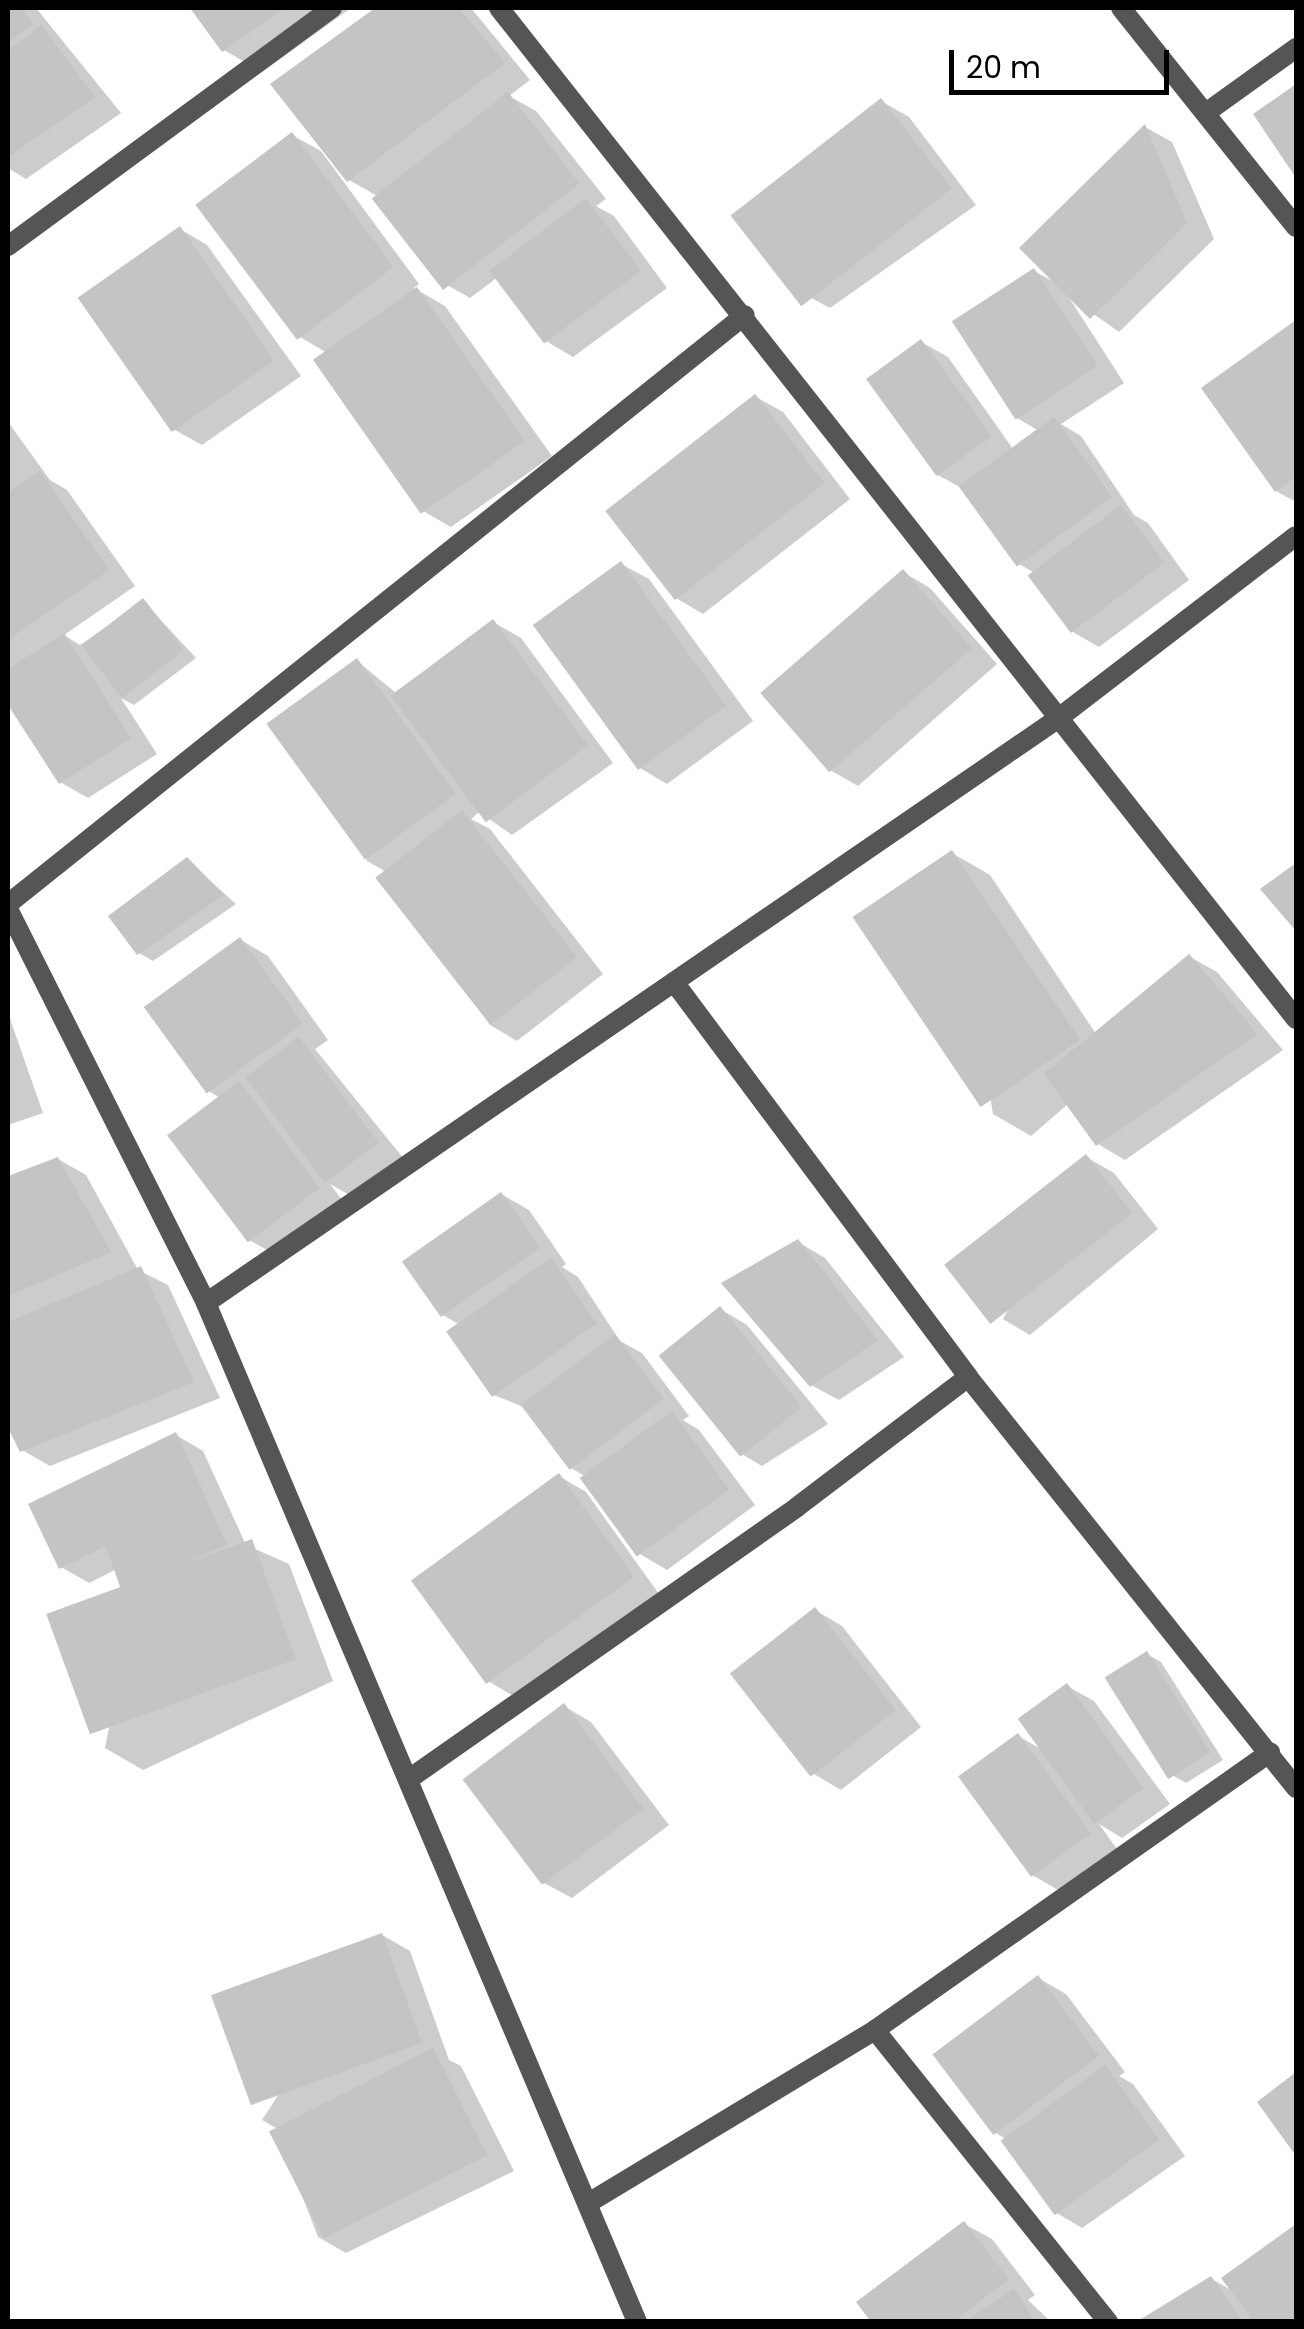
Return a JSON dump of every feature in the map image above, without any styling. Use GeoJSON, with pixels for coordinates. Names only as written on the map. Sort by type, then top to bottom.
{"type":"FeatureCollection","features":[{"type":"Feature","properties":{"kind":"street"},"geometry":{"type":"LineString","coordinates":[[8,246],[332,8]]}},
{"type":"Feature","properties":{"kind":"street"},"geometry":{"type":"LineString","coordinates":[[499,8],[696,262],[746,315],[1056,720],[1296,1019]]}},
{"type":"Feature","properties":{"kind":"street"},"geometry":{"type":"LineString","coordinates":[[1121,8],[1296,227]]}},
{"type":"Feature","properties":{"kind":"street"},"geometry":{"type":"LineString","coordinates":[[1207,112],[1296,48]]}},
{"type":"Feature","properties":{"kind":"street"},"geometry":{"type":"LineString","coordinates":[[637,2322],[590,2202],[206,1304],[8,906],[746,315]]}},
{"type":"Feature","properties":{"kind":"street"},"geometry":{"type":"LineString","coordinates":[[206,1304],[1056,720],[1296,536]]}},
{"type":"Feature","properties":{"kind":"street"},"geometry":{"type":"LineString","coordinates":[[674,982],[968,1377],[1296,1788]]}},
{"type":"Feature","properties":{"kind":"street"},"geometry":{"type":"LineString","coordinates":[[409,1779],[797,1507],[968,1377]]}},
{"type":"Feature","properties":{"kind":"street"},"geometry":{"type":"LineString","coordinates":[[590,2202],[874,2030],[1270,1752]]}},
{"type":"Feature","properties":{"kind":"street"},"geometry":{"type":"LineString","coordinates":[[874,2030],[1108,2322]]}},
{"type":"Feature","properties":{"kind":"building"},"geometry":{"type":"Polygon","coordinates":[[[8,8],[21,8],[33,24],[8,43],[8,8]]]}},
{"type":"Feature","properties":{"kind":"building"},"geometry":{"type":"Polygon","coordinates":[[[190,8],[284,8],[222,52],[190,8]]]}},
{"type":"Feature","properties":{"kind":"building"},"geometry":{"type":"Polygon","coordinates":[[[375,8],[459,8],[505,63],[347,182],[270,84],[375,8]]]}},
{"type":"Feature","properties":{"kind":"building"},"geometry":{"type":"Polygon","coordinates":[[[41,25],[95,97],[8,157],[8,51],[41,25]]]}},
{"type":"Feature","properties":{"kind":"building"},"geometry":{"type":"Polygon","coordinates":[[[1296,84],[1296,178],[1253,114],[1296,84]]]}},
{"type":"Feature","properties":{"kind":"building"},"geometry":{"type":"Polygon","coordinates":[[[508,92],[579,183],[443,290],[372,199],[508,92]]]}},
{"type":"Feature","properties":{"kind":"building"},"geometry":{"type":"Polygon","coordinates":[[[881,98],[952,189],[801,306],[730,216],[881,98]]]}},
{"type":"Feature","properties":{"kind":"building"},"geometry":{"type":"Polygon","coordinates":[[[1145,124],[1187,223],[1090,319],[1019,248],[1145,124]]]}},
{"type":"Feature","properties":{"kind":"building"},"geometry":{"type":"Polygon","coordinates":[[[292,132],[394,267],[297,340],[195,205],[292,132]]]}},
{"type":"Feature","properties":{"kind":"building"},"geometry":{"type":"Polygon","coordinates":[[[586,198],[641,271],[544,343],[489,271],[586,198]]]}},
{"type":"Feature","properties":{"kind":"building"},"geometry":{"type":"Polygon","coordinates":[[[180,226],[274,360],[172,432],[78,298],[180,226]]]}},
{"type":"Feature","properties":{"kind":"building"},"geometry":{"type":"Polygon","coordinates":[[[1034,268],[1098,366],[1016,419],[952,321],[1034,268]]]}},
{"type":"Feature","properties":{"kind":"building"},"geometry":{"type":"Polygon","coordinates":[[[417,287],[525,441],[421,514],[313,360],[417,287]]]}},
{"type":"Feature","properties":{"kind":"building"},"geometry":{"type":"Polygon","coordinates":[[[1296,320],[1296,477],[1275,492],[1201,388],[1296,320]]]}},
{"type":"Feature","properties":{"kind":"building"},"geometry":{"type":"Polygon","coordinates":[[[921,339],[992,436],[937,476],[866,379],[921,339]]]}},
{"type":"Feature","properties":{"kind":"building"},"geometry":{"type":"Polygon","coordinates":[[[755,394],[825,483],[675,600],[605,511],[755,394]]]}},
{"type":"Feature","properties":{"kind":"building"},"geometry":{"type":"Polygon","coordinates":[[[1054,417],[1112,497],[1017,566],[959,486],[1054,417]]]}},
{"type":"Feature","properties":{"kind":"building"},"geometry":{"type":"Polygon","coordinates":[[[40,471],[109,570],[8,640],[8,493],[40,471]]]}},
{"type":"Feature","properties":{"kind":"building"},"geometry":{"type":"Polygon","coordinates":[[[1121,505],[1164,563],[1071,633],[1028,575],[1121,505]]]}},
{"type":"Feature","properties":{"kind":"building"},"geometry":{"type":"Polygon","coordinates":[[[621,561],[726,706],[638,770],[533,625],[621,561]]]}},
{"type":"Feature","properties":{"kind":"building"},"geometry":{"type":"Polygon","coordinates":[[[903,569],[972,648],[829,772],[760,693],[903,569]]]}},
{"type":"Feature","properties":{"kind":"building"},"geometry":{"type":"Polygon","coordinates":[[[143,598],[184,650],[122,698],[82,646],[143,598]]]}},
{"type":"Feature","properties":{"kind":"building"},"geometry":{"type":"Polygon","coordinates":[[[493,619],[588,745],[486,822],[391,696],[493,619]]]}},
{"type":"Feature","properties":{"kind":"building"},"geometry":{"type":"Polygon","coordinates":[[[64,633],[131,738],[59,784],[8,705],[8,669],[64,633]]]}},
{"type":"Feature","properties":{"kind":"building"},"geometry":{"type":"Polygon","coordinates":[[[357,658],[456,794],[365,860],[266,724],[357,658]]]}},
{"type":"Feature","properties":{"kind":"building"},"geometry":{"type":"Polygon","coordinates":[[[462,810],[577,957],[490,1025],[375,878],[462,810]]]}},
{"type":"Feature","properties":{"kind":"building"},"geometry":{"type":"Polygon","coordinates":[[[952,850],[1080,1040],[981,1107],[853,917],[952,850]]]}},
{"type":"Feature","properties":{"kind":"building"},"geometry":{"type":"Polygon","coordinates":[[[187,857],[224,895],[137,955],[108,916],[187,857]]]}},
{"type":"Feature","properties":{"kind":"building"},"geometry":{"type":"Polygon","coordinates":[[[1296,863],[1296,931],[1260,889],[1296,863]]]}},
{"type":"Feature","properties":{"kind":"building"},"geometry":{"type":"Polygon","coordinates":[[[240,937],[303,1024],[207,1094],[144,1007],[240,937]]]}},
{"type":"Feature","properties":{"kind":"building"},"geometry":{"type":"Polygon","coordinates":[[[1189,954],[1258,1034],[1096,1146],[1044,1074],[1189,954]]]}},
{"type":"Feature","properties":{"kind":"building"},"geometry":{"type":"Polygon","coordinates":[[[299,1037],[378,1142],[325,1183],[245,1077],[299,1037]]]}},
{"type":"Feature","properties":{"kind":"building"},"geometry":{"type":"Polygon","coordinates":[[[239,1081],[320,1188],[248,1242],[167,1135],[239,1081]]]}},
{"type":"Feature","properties":{"kind":"building"},"geometry":{"type":"Polygon","coordinates":[[[1086,1154],[1132,1213],[990,1324],[944,1265],[1086,1154]]]}},
{"type":"Feature","properties":{"kind":"building"},"geometry":{"type":"Polygon","coordinates":[[[58,1157],[111,1252],[8,1296],[8,1176],[58,1157]]]}},
{"type":"Feature","properties":{"kind":"building"},"geometry":{"type":"Polygon","coordinates":[[[501,1192],[540,1248],[441,1317],[402,1261],[501,1192]]]}},
{"type":"Feature","properties":{"kind":"building"},"geometry":{"type":"Polygon","coordinates":[[[798,1239],[878,1340],[810,1387],[721,1283],[798,1239]]]}},
{"type":"Feature","properties":{"kind":"building"},"geometry":{"type":"Polygon","coordinates":[[[551,1258],[597,1324],[492,1397],[446,1331],[551,1258]]]}},
{"type":"Feature","properties":{"kind":"building"},"geometry":{"type":"Polygon","coordinates":[[[141,1266],[194,1382],[20,1452],[8,1428],[8,1322],[141,1266]]]}},
{"type":"Feature","properties":{"kind":"building"},"geometry":{"type":"Polygon","coordinates":[[[720,1306],[802,1407],[740,1457],[659,1356],[720,1306]]]}},
{"type":"Feature","properties":{"kind":"building"},"geometry":{"type":"Polygon","coordinates":[[[615,1334],[664,1399],[570,1470],[521,1405],[615,1334]]]}},
{"type":"Feature","properties":{"kind":"building"},"geometry":{"type":"Polygon","coordinates":[[[672,1411],[729,1489],[637,1556],[580,1478],[672,1411]]]}},
{"type":"Feature","properties":{"kind":"building"},"geometry":{"type":"Polygon","coordinates":[[[176,1432],[227,1545],[121,1590],[106,1546],[59,1569],[28,1504],[176,1432]]]}},
{"type":"Feature","properties":{"kind":"building"},"geometry":{"type":"Polygon","coordinates":[[[559,1473],[634,1577],[486,1684],[411,1581],[559,1473]]]}},
{"type":"Feature","properties":{"kind":"building"},"geometry":{"type":"Polygon","coordinates":[[[252,1539],[296,1659],[90,1734],[46,1614],[252,1539]]]}},
{"type":"Feature","properties":{"kind":"building"},"geometry":{"type":"Polygon","coordinates":[[[815,1607],[896,1710],[811,1777],[730,1673],[815,1607]]]}},
{"type":"Feature","properties":{"kind":"building"},"geometry":{"type":"Polygon","coordinates":[[[1147,1651],[1211,1753],[1168,1779],[1105,1677],[1147,1651]]]}},
{"type":"Feature","properties":{"kind":"building"},"geometry":{"type":"Polygon","coordinates":[[[1067,1683],[1143,1788],[1094,1824],[1018,1719],[1067,1683]]]}},
{"type":"Feature","properties":{"kind":"building"},"geometry":{"type":"Polygon","coordinates":[[[564,1703],[643,1808],[542,1885],[463,1779],[564,1703]]]}},
{"type":"Feature","properties":{"kind":"building"},"geometry":{"type":"Polygon","coordinates":[[[1018,1733],[1091,1833],[1031,1877],[958,1776],[1018,1733]]]}},
{"type":"Feature","properties":{"kind":"building"},"geometry":{"type":"Polygon","coordinates":[[[382,1933],[422,2043],[251,2105],[211,1995],[382,1933]]]}},
{"type":"Feature","properties":{"kind":"building"},"geometry":{"type":"Polygon","coordinates":[[[1038,1975],[1099,2056],[993,2135],[933,2054],[1038,1975]]]}},
{"type":"Feature","properties":{"kind":"building"},"geometry":{"type":"Polygon","coordinates":[[[433,2048],[487,2155],[324,2238],[269,2132],[433,2048]]]}},
{"type":"Feature","properties":{"kind":"building"},"geometry":{"type":"Polygon","coordinates":[[[1105,2065],[1159,2139],[1055,2215],[1001,2141],[1105,2065]]]}},
{"type":"Feature","properties":{"kind":"building"},"geometry":{"type":"Polygon","coordinates":[[[1296,2072],[1296,2156],[1257,2102],[1296,2072]]]}},
{"type":"Feature","properties":{"kind":"building"},"geometry":{"type":"Polygon","coordinates":[[[964,2221],[1009,2279],[953,2322],[871,2322],[856,2302],[964,2221]]]}},
{"type":"Feature","properties":{"kind":"building"},"geometry":{"type":"Polygon","coordinates":[[[1296,2224],[1296,2322],[1254,2322],[1221,2278],[1296,2224]]]}},
{"type":"Feature","properties":{"kind":"building"},"geometry":{"type":"Polygon","coordinates":[[[1211,2276],[1243,2322],[1141,2319],[1211,2276]]]}},
{"type":"Feature","properties":{"kind":"building"},"geometry":{"type":"Polygon","coordinates":[[[1014,2289],[1036,2322],[965,2322],[1014,2289]]]}}]}
